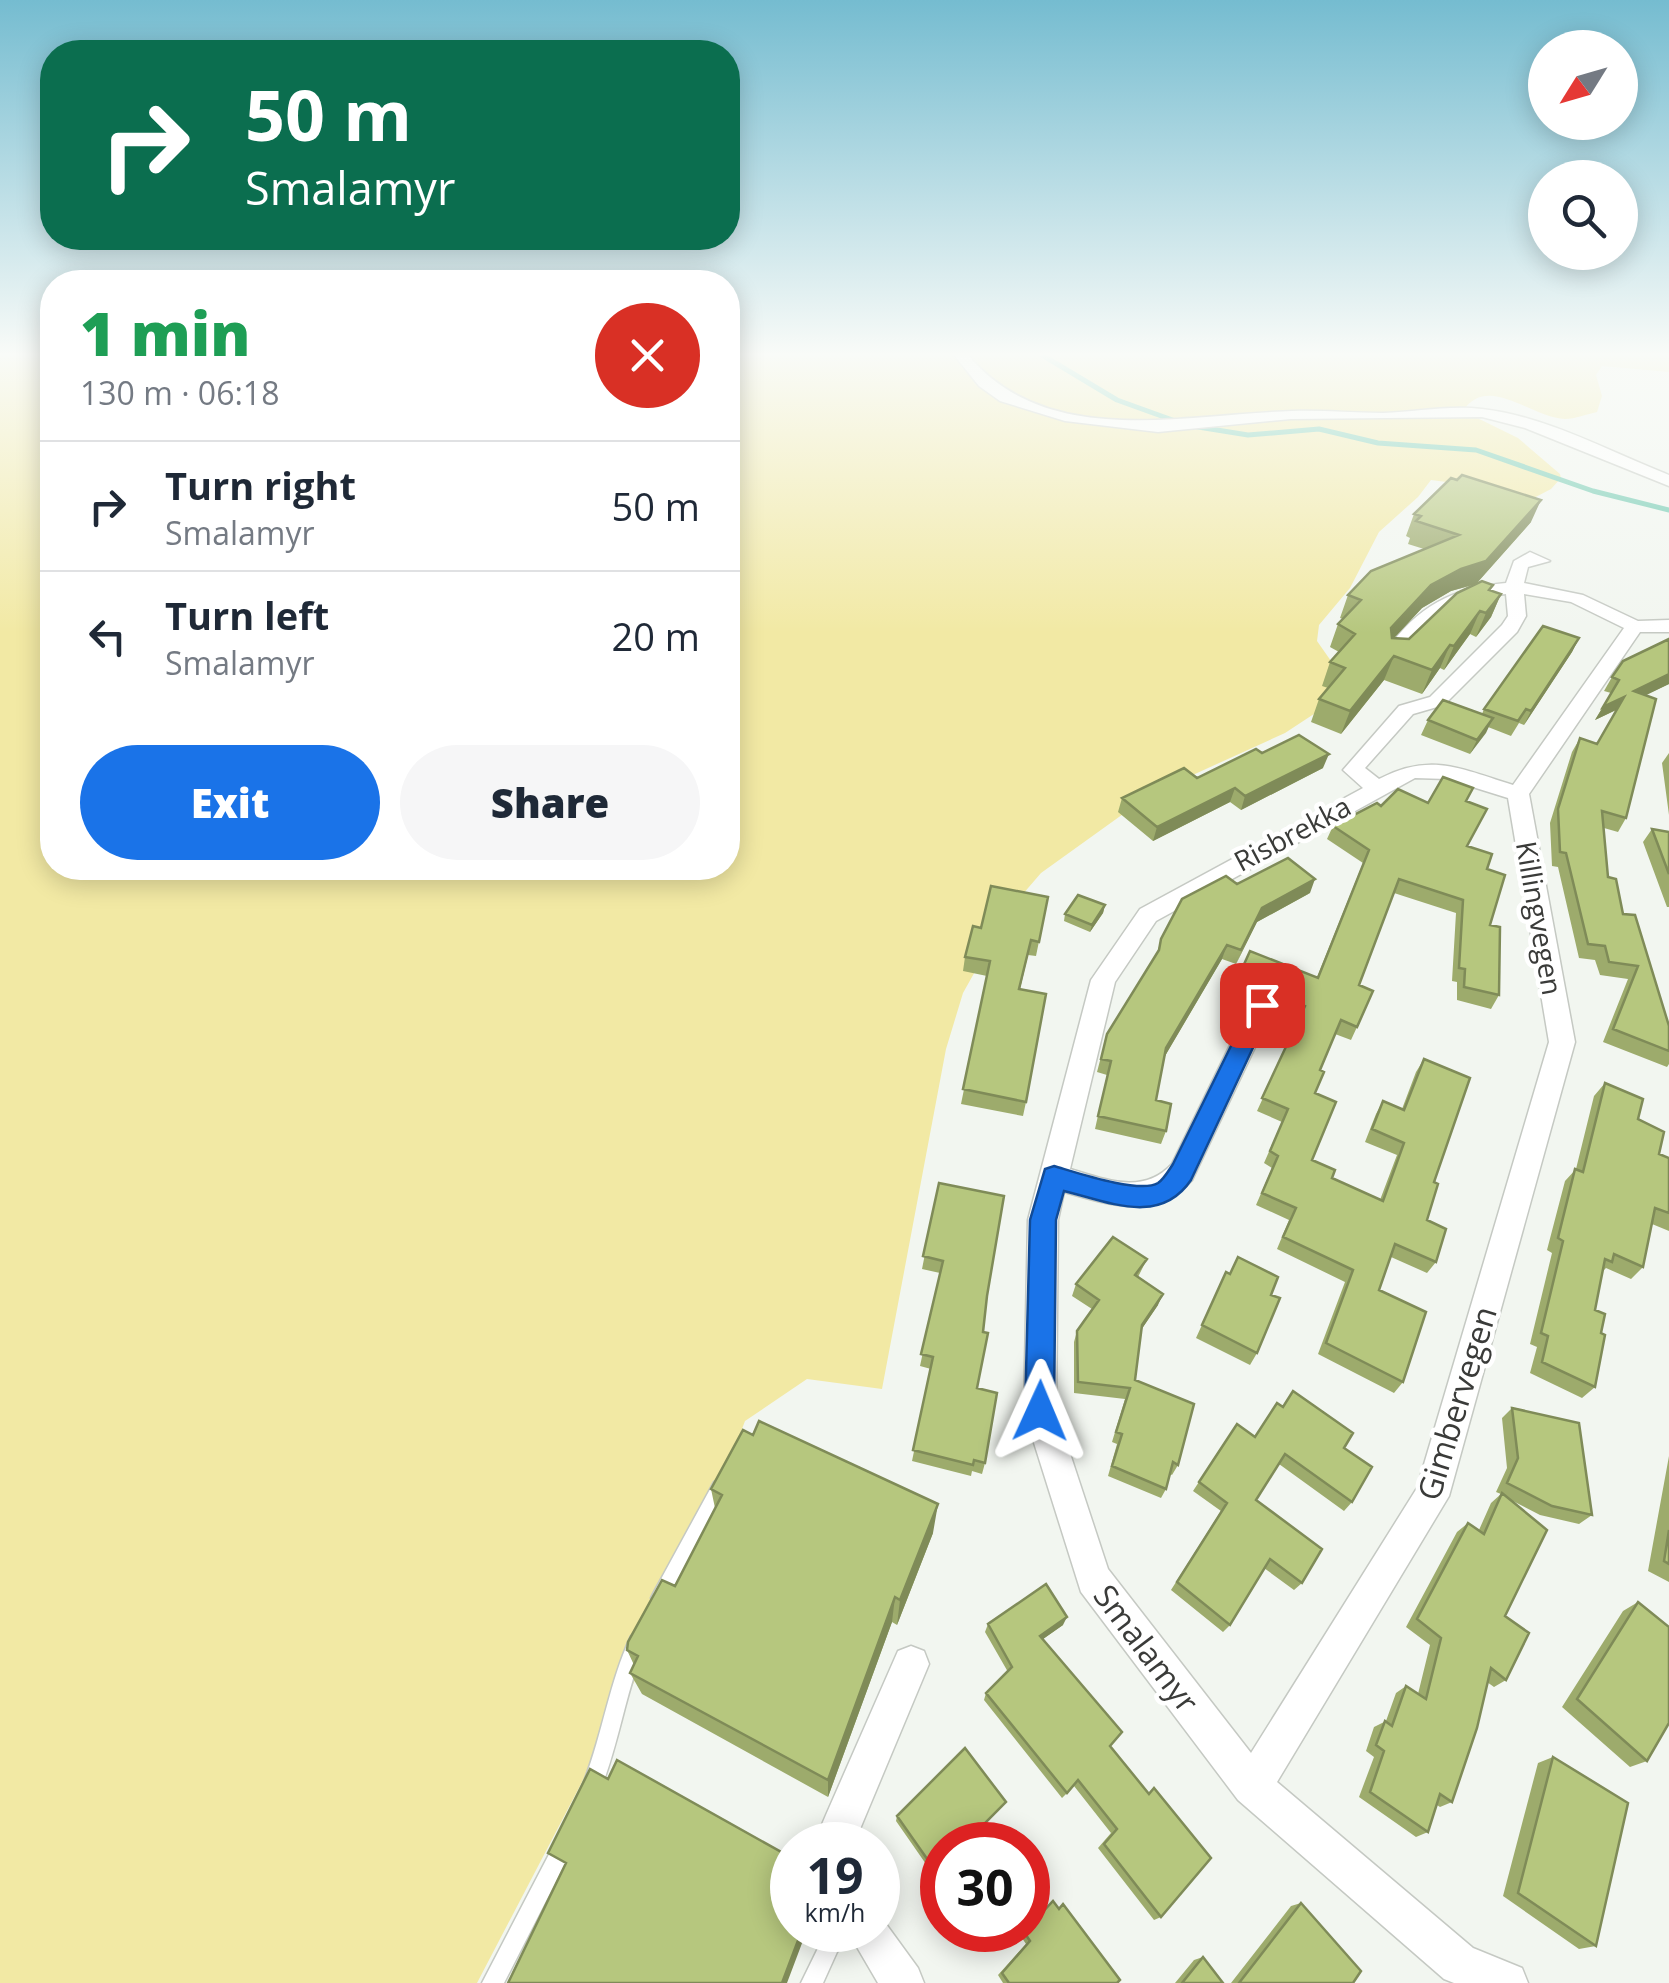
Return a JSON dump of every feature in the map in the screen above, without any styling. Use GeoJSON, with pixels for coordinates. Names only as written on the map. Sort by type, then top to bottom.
{"type":"FeatureCollection","features":[{"type":"Feature","properties":{"kind":"street"},"geometry":{"type":"LineString","coordinates":[[1586,448],[1669,481]]}},
{"type":"Feature","properties":{"kind":"street"},"geometry":{"type":"LineString","coordinates":[[1514,588],[1520,565],[1530,556],[1541,560]]}},
{"type":"Feature","properties":{"kind":"street"},"geometry":{"type":"LineString","coordinates":[[1393,656],[1432,607],[1460,594],[1514,588],[1570,595],[1612,612],[1634,627],[1669,626]]}},
{"type":"Feature","properties":{"kind":"street","name":"Risbrekka"},"geometry":{"type":"LineString","coordinates":[[1168,902],[1376,788],[1354,770],[1360,761],[1406,710],[1438,700],[1510,628],[1516,616],[1514,588]]}},
{"type":"Feature","properties":{"kind":"street"},"geometry":{"type":"LineString","coordinates":[[1376,788],[1411,771],[1429,769],[1518,794],[1634,627]]}},
{"type":"Feature","properties":{"kind":"street","name":"Killingvegen"},"geometry":{"type":"LineString","coordinates":[[1518,794],[1562,1042]]}},
{"type":"Feature","properties":{"kind":"street","name":"Smalamyr"},"geometry":{"type":"LineString","coordinates":[[1168,902],[1148,915],[1102,980],[1043,1220],[1040,1411],[1094,1579],[1252,1786],[1453,1974],[1507,1983]]}},
{"type":"Feature","properties":{"kind":"street"},"geometry":{"type":"LineString","coordinates":[[1054,1177],[1121,1194],[1151,1197],[1170,1190],[1262,1005]]}},
{"type":"Feature","properties":{"kind":"street","name":"Gimbervegen"},"geometry":{"type":"LineString","coordinates":[[1252,1786],[1432,1496],[1562,1042]]}},
{"type":"Feature","properties":{"kind":"street"},"geometry":{"type":"LineString","coordinates":[[843,1822],[911,1664]]}},
{"type":"Feature","properties":{"kind":"street"},"geometry":{"type":"LineString","coordinates":[[883,1952],[903,1983]]}},
{"type":"Feature","properties":{"kind":"lane"},"geometry":{"type":"LineString","coordinates":[[492,1983],[577,1819],[608,1750],[627,1662],[732,1465]]}},
{"type":"Feature","properties":{"kind":"lane"},"geometry":{"type":"LineString","coordinates":[[812,1983],[827,1952]]}},
{"type":"Feature","properties":{"kind":"shaded area"},"geometry":{"type":"Polygon","coordinates":[[[0,448],[40,448],[40,880],[740,880],[740,448],[1529,448],[1560,474],[1551,489],[1528,501],[1470,485],[1431,480],[1379,532],[1350,588],[1319,625],[1317,641],[1338,671],[1320,710],[1285,733],[1151,794],[1041,873],[1010,909],[963,993],[946,1049],[882,1389],[807,1379],[745,1421],[676,1602],[477,1983],[0,1983],[0,448]]]}},
{"type":"Feature","properties":{"kind":"building"},"geometry":{"type":"Polygon","coordinates":[[[1462,475],[1541,500],[1486,561],[1431,585],[1391,628],[1392,638],[1409,639],[1457,593],[1482,581],[1493,585],[1489,590],[1501,594],[1486,613],[1480,611],[1432,670],[1394,656],[1350,711],[1319,699],[1345,668],[1330,662],[1355,634],[1338,624],[1361,600],[1348,595],[1371,571],[1459,535],[1416,521],[1421,516],[1414,514],[1451,478],[1457,480],[1462,475]]]}},
{"type":"Feature","properties":{"kind":"building"},"geometry":{"type":"Polygon","coordinates":[[[1543,626],[1579,638],[1531,711],[1526,709],[1518,721],[1484,709],[1543,626]]]}},
{"type":"Feature","properties":{"kind":"building"},"geometry":{"type":"Polygon","coordinates":[[[1669,639],[1669,674],[1634,691],[1656,699],[1626,818],[1602,811],[1608,877],[1616,879],[1623,914],[1635,915],[1669,1026],[1669,1051],[1613,1029],[1638,966],[1609,962],[1605,946],[1588,944],[1566,853],[1560,852],[1558,809],[1580,738],[1597,744],[1624,697],[1603,707],[1619,680],[1612,677],[1623,661],[1669,639]]]}},
{"type":"Feature","properties":{"kind":"building"},"geometry":{"type":"Polygon","coordinates":[[[1443,700],[1493,718],[1477,740],[1428,720],[1443,700]]]}},
{"type":"Feature","properties":{"kind":"building"},"geometry":{"type":"Polygon","coordinates":[[[1299,735],[1329,754],[1245,796],[1235,788],[1157,827],[1122,798],[1184,768],[1197,778],[1256,749],[1262,753],[1299,735]]]}},
{"type":"Feature","properties":{"kind":"building"},"geometry":{"type":"Polygon","coordinates":[[[1443,777],[1473,788],[1466,801],[1487,809],[1467,846],[1492,854],[1487,869],[1505,875],[1490,925],[1500,927],[1499,995],[1464,987],[1465,969],[1459,968],[1463,900],[1399,879],[1359,985],[1373,991],[1357,1027],[1341,1020],[1320,1070],[1324,1072],[1315,1093],[1336,1102],[1312,1160],[1335,1170],[1332,1178],[1383,1201],[1404,1143],[1372,1129],[1383,1101],[1404,1110],[1424,1059],[1470,1078],[1434,1182],[1438,1184],[1427,1220],[1446,1229],[1436,1262],[1395,1244],[1379,1290],[1426,1312],[1403,1382],[1326,1343],[1353,1270],[1283,1237],[1296,1208],[1262,1193],[1278,1156],[1270,1151],[1288,1109],[1262,1098],[1305,1006],[1299,1003],[1303,996],[1276,981],[1241,971],[1250,951],[1318,978],[1369,850],[1333,826],[1377,803],[1381,806],[1398,789],[1428,803],[1443,777]]]}},
{"type":"Feature","properties":{"kind":"building"},"geometry":{"type":"Polygon","coordinates":[[[1652,829],[1669,832],[1669,874],[1652,829]]]}},
{"type":"Feature","properties":{"kind":"building"},"geometry":{"type":"Polygon","coordinates":[[[1288,858],[1315,879],[1262,908],[1241,950],[1227,945],[1166,1048],[1156,1100],[1171,1104],[1166,1131],[1098,1116],[1111,1061],[1101,1059],[1107,1034],[1159,950],[1182,899],[1226,876],[1237,884],[1288,858]]]}},
{"type":"Feature","properties":{"kind":"building"},"geometry":{"type":"Polygon","coordinates":[[[991,886],[1048,897],[1039,942],[1031,940],[1019,989],[1046,994],[1026,1102],[963,1089],[990,961],[965,957],[973,926],[981,928],[991,886]]]}},
{"type":"Feature","properties":{"kind":"building"},"geometry":{"type":"Polygon","coordinates":[[[1078,895],[1105,905],[1092,925],[1065,914],[1078,895]]]}},
{"type":"Feature","properties":{"kind":"building"},"geometry":{"type":"Polygon","coordinates":[[[1605,1083],[1643,1099],[1638,1119],[1664,1132],[1659,1154],[1669,1158],[1669,1213],[1655,1208],[1643,1267],[1614,1254],[1612,1262],[1605,1259],[1595,1310],[1605,1314],[1601,1333],[1605,1335],[1595,1387],[1542,1362],[1548,1336],[1541,1333],[1575,1169],[1583,1172],[1605,1083]]]}},
{"type":"Feature","properties":{"kind":"building"},"geometry":{"type":"Polygon","coordinates":[[[939,1183],[1004,1196],[987,1296],[983,1332],[988,1333],[977,1388],[997,1393],[985,1463],[974,1460],[973,1465],[913,1450],[933,1357],[921,1354],[943,1261],[923,1256],[939,1183]]]}},
{"type":"Feature","properties":{"kind":"building"},"geometry":{"type":"Polygon","coordinates":[[[1113,1237],[1147,1259],[1135,1275],[1163,1294],[1142,1325],[1135,1380],[1194,1404],[1178,1465],[1173,1462],[1166,1489],[1112,1466],[1122,1434],[1116,1432],[1130,1388],[1078,1382],[1077,1331],[1099,1300],[1076,1284],[1113,1237]]]}},
{"type":"Feature","properties":{"kind":"building"},"geometry":{"type":"Polygon","coordinates":[[[1238,1257],[1278,1277],[1271,1295],[1280,1298],[1257,1353],[1202,1325],[1226,1272],[1230,1274],[1238,1257]]]}},
{"type":"Feature","properties":{"kind":"building"},"geometry":{"type":"Polygon","coordinates":[[[1293,1391],[1353,1433],[1344,1448],[1372,1467],[1352,1502],[1285,1454],[1256,1500],[1322,1549],[1302,1583],[1270,1559],[1230,1625],[1177,1582],[1227,1503],[1199,1482],[1237,1424],[1255,1437],[1277,1403],[1283,1407],[1293,1391]]]}},
{"type":"Feature","properties":{"kind":"building"},"geometry":{"type":"Polygon","coordinates":[[[1512,1408],[1579,1423],[1592,1515],[1552,1506],[1507,1483],[1518,1458],[1512,1408]]]}},
{"type":"Feature","properties":{"kind":"building"},"geometry":{"type":"Polygon","coordinates":[[[759,1421],[938,1504],[900,1600],[895,1597],[828,1780],[630,1673],[638,1656],[627,1650],[628,1642],[662,1580],[675,1586],[722,1495],[711,1489],[743,1430],[753,1435],[759,1421]]]}},
{"type":"Feature","properties":{"kind":"building"},"geometry":{"type":"Polygon","coordinates":[[[1502,1493],[1547,1530],[1505,1616],[1529,1633],[1506,1680],[1491,1668],[1477,1728],[1452,1802],[1440,1794],[1428,1832],[1370,1792],[1384,1751],[1376,1745],[1385,1721],[1392,1726],[1406,1686],[1426,1699],[1441,1638],[1417,1619],[1468,1523],[1484,1534],[1502,1493]]]}},
{"type":"Feature","properties":{"kind":"building"},"geometry":{"type":"Polygon","coordinates":[[[1669,1530],[1669,1564],[1664,1561],[1669,1530]]]}},
{"type":"Feature","properties":{"kind":"building"},"geometry":{"type":"Polygon","coordinates":[[[1046,1584],[1067,1617],[1040,1636],[1122,1732],[1110,1746],[1149,1794],[1154,1788],[1211,1858],[1161,1917],[1104,1844],[1117,1829],[1078,1780],[1067,1793],[986,1693],[1012,1667],[988,1624],[1046,1584]]]}},
{"type":"Feature","properties":{"kind":"building"},"geometry":{"type":"Polygon","coordinates":[[[1638,1602],[1669,1627],[1669,1723],[1647,1761],[1577,1699],[1638,1602]]]}},
{"type":"Feature","properties":{"kind":"building"},"geometry":{"type":"Polygon","coordinates":[[[965,1748],[1006,1802],[986,1822],[920,1822],[920,1849],[897,1816],[965,1748]]]}},
{"type":"Feature","properties":{"kind":"building"},"geometry":{"type":"Polygon","coordinates":[[[1553,1757],[1628,1803],[1596,1946],[1518,1893],[1553,1757]]]}},
{"type":"Feature","properties":{"kind":"building"},"geometry":{"type":"Polygon","coordinates":[[[617,1760],[770,1846],[770,1952],[794,1952],[782,1983],[508,1983],[566,1863],[548,1853],[590,1769],[608,1779],[617,1760]]]}},
{"type":"Feature","properties":{"kind":"building"},"geometry":{"type":"Polygon","coordinates":[[[1053,1901],[1059,1909],[1063,1904],[1120,1980],[1117,1983],[1009,1983],[1002,1973],[1020,1952],[1050,1952],[1053,1901]]]}},
{"type":"Feature","properties":{"kind":"building"},"geometry":{"type":"Polygon","coordinates":[[[1301,1903],[1361,1971],[1353,1983],[1239,1983],[1301,1903]]]}},
{"type":"Feature","properties":{"kind":"building"},"geometry":{"type":"Polygon","coordinates":[[[1203,1957],[1223,1983],[1182,1983],[1203,1957]]]}},
{"type":"Feature","properties":{"kind":"waterway"},"geometry":{"type":"LineString","coordinates":[[1442,448],[1476,450],[1593,491],[1669,510]]}},
{"type":"Feature","properties":{"kind":"route"},"geometry":{"type":"LineString","coordinates":[[1040,1411],[1043,1220],[1054,1177],[1121,1194],[1151,1197],[1170,1190],[1262,1005]]}}]}
